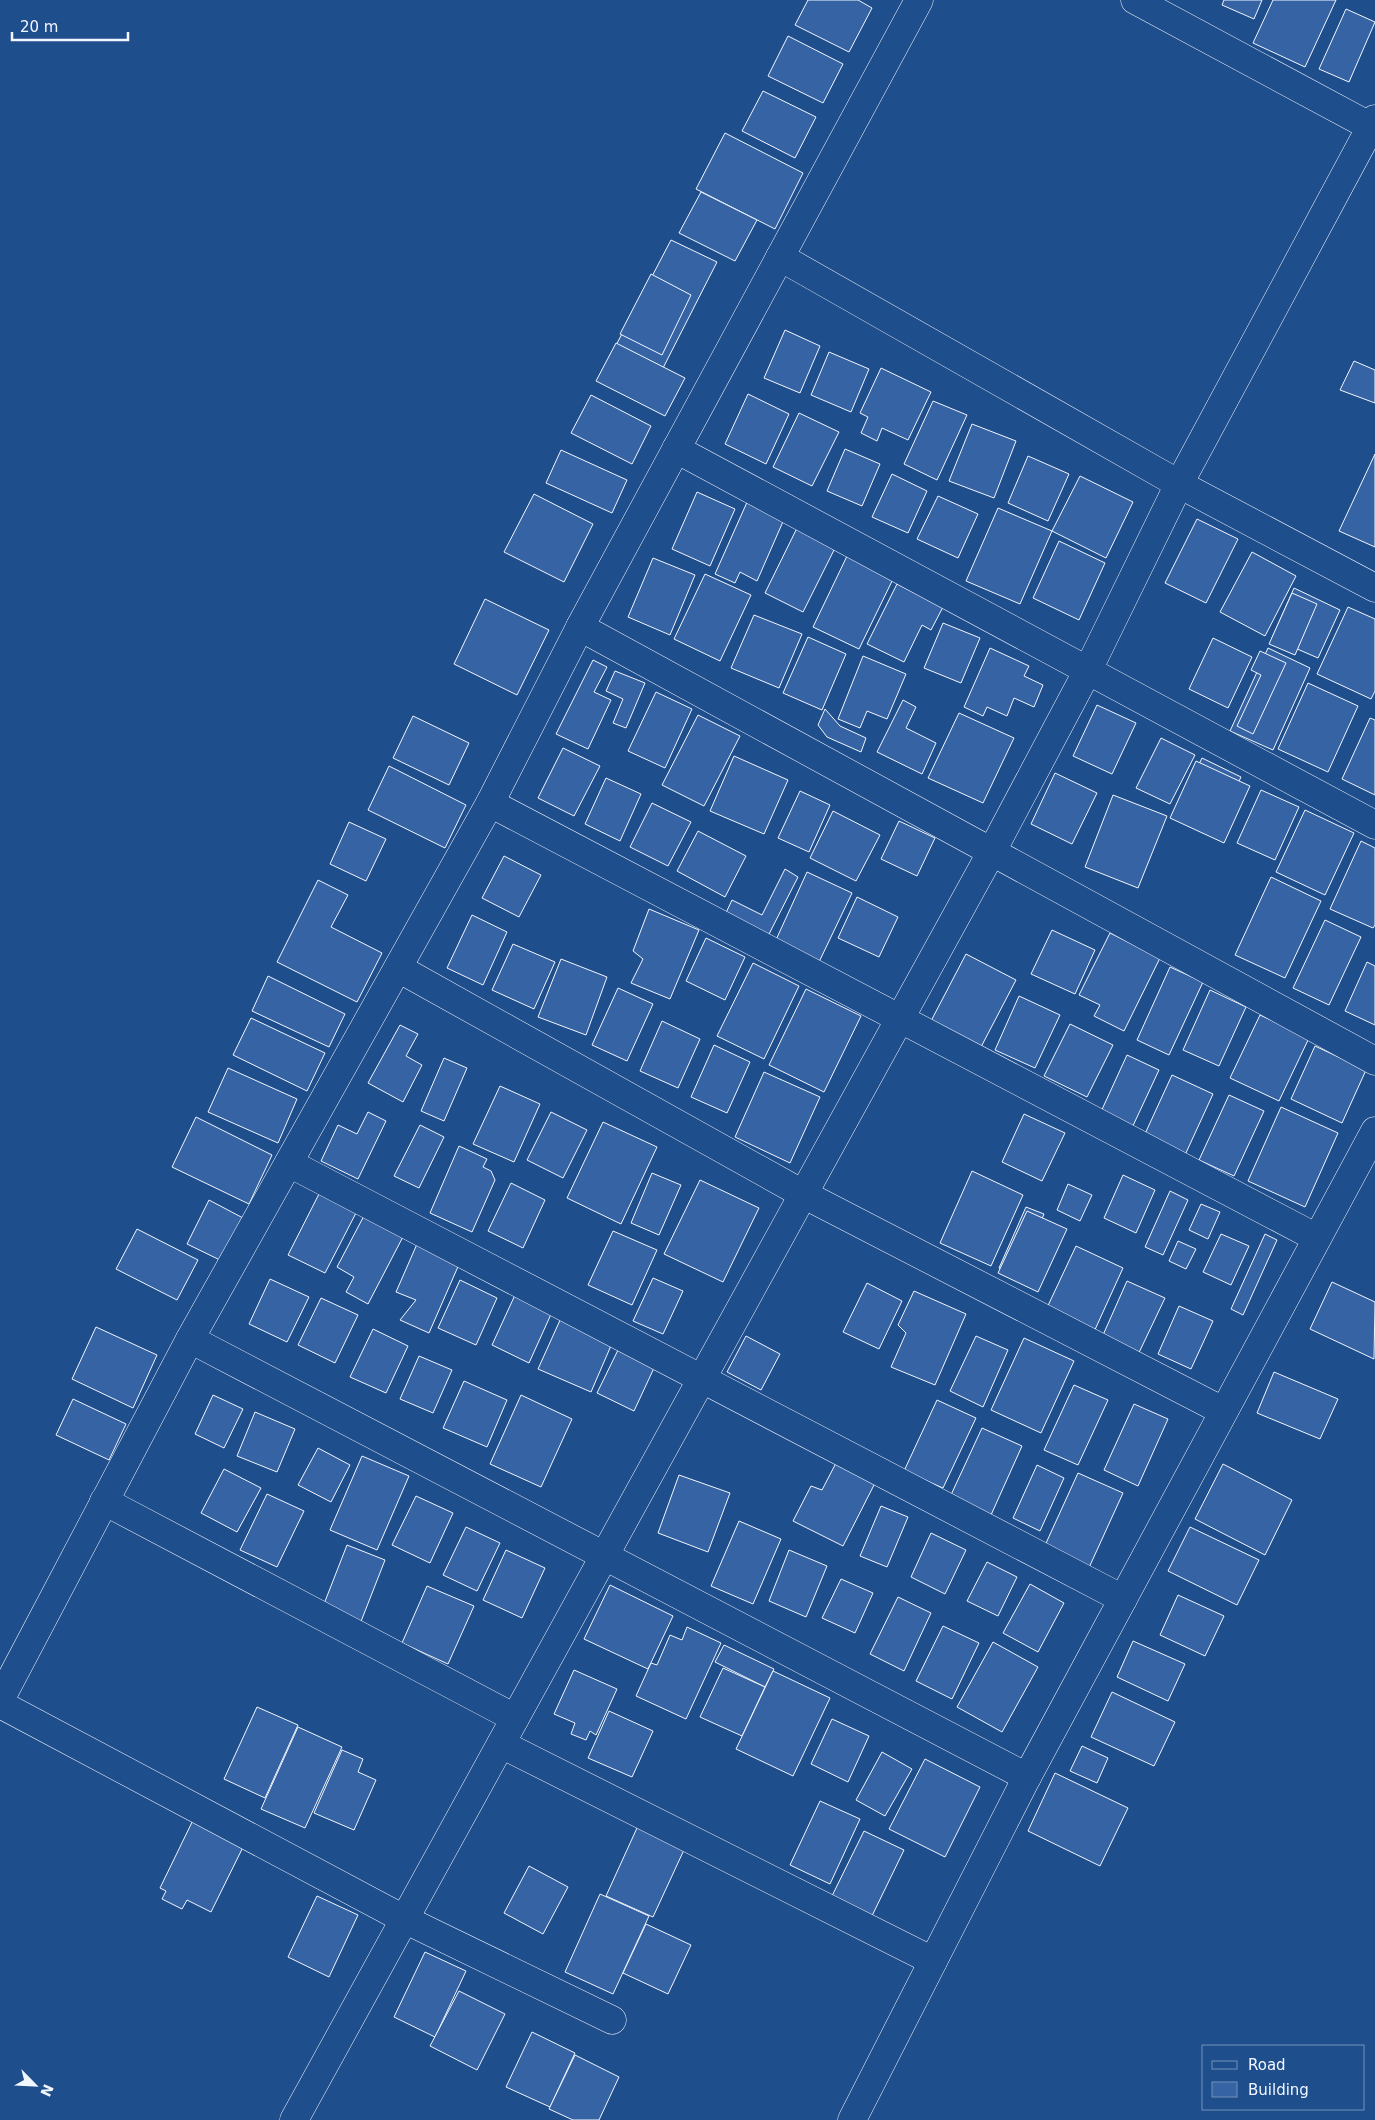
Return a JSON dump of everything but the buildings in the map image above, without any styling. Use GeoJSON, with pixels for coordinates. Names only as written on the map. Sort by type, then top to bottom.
{"type":"FeatureCollection","features":[{"type":"Feature","properties":{"kind":"street"},"geometry":{"type":"LineString","coordinates":[[0,1700],[190,1339],[490,802],[580,627],[919,0]]}},
{"type":"Feature","properties":{"kind":"street"},"geometry":{"type":"LineString","coordinates":[[294,2120],[991,853],[1088,670],[1179,484],[1374,125],[1135,0]]}},
{"type":"Feature","properties":{"kind":"street"},"geometry":{"type":"LineString","coordinates":[[780,257],[1179,484],[1375,588]]}},
{"type":"Feature","properties":{"kind":"street"},"geometry":{"type":"LineString","coordinates":[[676,449],[1375,825]]}},
{"type":"Feature","properties":{"kind":"street"},"geometry":{"type":"LineString","coordinates":[[580,627],[1375,1061]]}},
{"type":"Feature","properties":{"kind":"street"},"geometry":{"type":"LineString","coordinates":[[490,802],[1318,1238]]}},
{"type":"Feature","properties":{"kind":"street"},"geometry":{"type":"LineString","coordinates":[[398,968],[803,1194],[1224,1411]]}},
{"type":"Feature","properties":{"kind":"street"},"geometry":{"type":"LineString","coordinates":[[852,2120],[1027,1777],[1375,1131]]}},
{"type":"Feature","properties":{"kind":"street"},"geometry":{"type":"LineString","coordinates":[[289,1163],[1123,1599]]}},
{"type":"Feature","properties":{"kind":"street"},"geometry":{"type":"LineString","coordinates":[[190,1339],[1027,1777]]}},
{"type":"Feature","properties":{"kind":"street"},"geometry":{"type":"LineString","coordinates":[[104,1501],[515,1718]]}},
{"type":"Feature","properties":{"kind":"street"},"geometry":{"type":"LineString","coordinates":[[0,1704],[404,1919],[612,2020]]}},
{"type":"Feature","properties":{"kind":"street"},"geometry":{"type":"LineString","coordinates":[[500,1744],[933,1961]]}}]}
